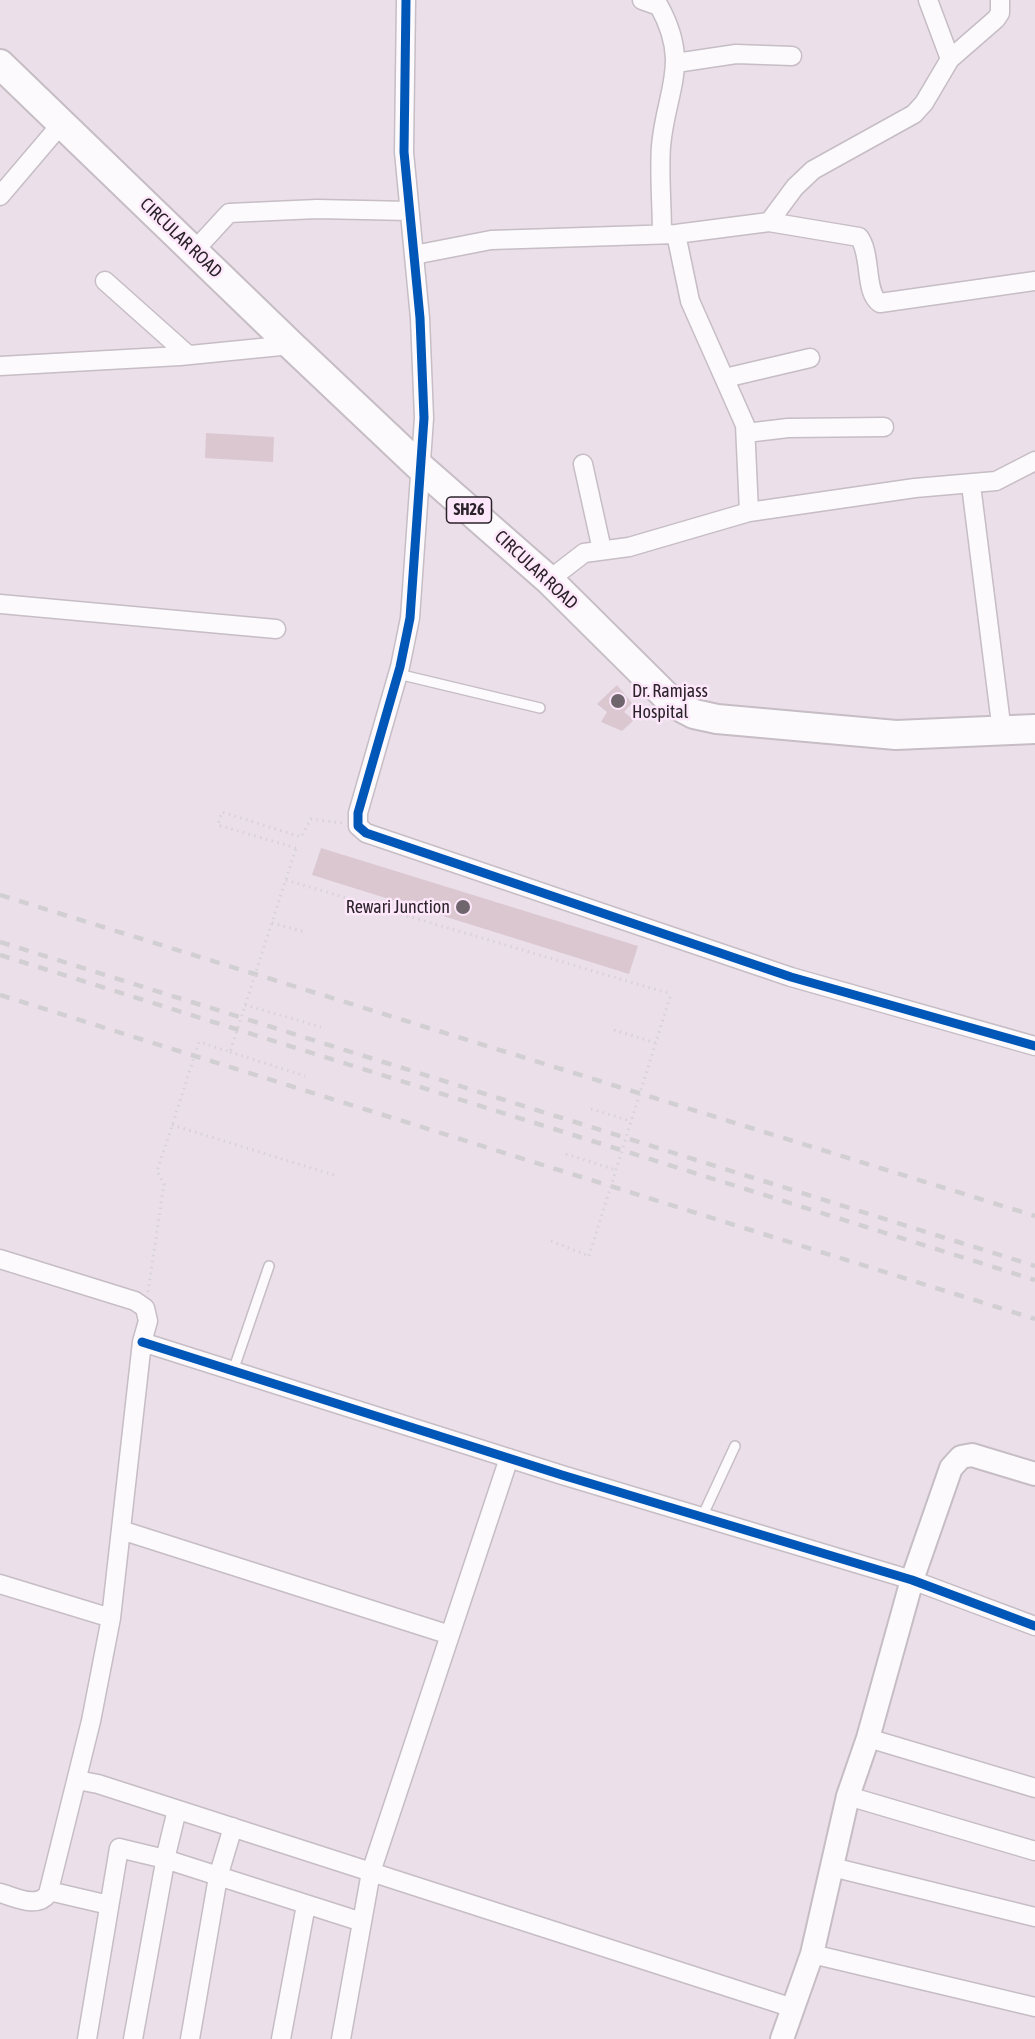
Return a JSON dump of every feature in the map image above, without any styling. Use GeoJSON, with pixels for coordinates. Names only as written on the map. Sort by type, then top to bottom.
{"type":"FeatureCollection","features":[{"type":"Feature","properties":{"kind":"main road","name":"CIRCULAR ROAD"},"geometry":{"type":"LineString","coordinates":[[0,64],[291,345],[419,465],[549,580],[673,703],[694,714],[717,719],[896,735],[1035,729]]}},
{"type":"Feature","properties":{"kind":"street"},"geometry":{"type":"LineString","coordinates":[[406,0],[404,152],[423,369],[424,418],[410,618],[398,675],[358,813],[358,826],[366,833],[791,977],[1035,1046]]}},
{"type":"Feature","properties":{"kind":"street"},"geometry":{"type":"LineString","coordinates":[[642,0],[659,6],[666,19],[676,63],[661,147],[669,234],[690,301],[738,406],[746,433],[748,512]]}},
{"type":"Feature","properties":{"kind":"street"},"geometry":{"type":"LineString","coordinates":[[928,0],[950,59]]}},
{"type":"Feature","properties":{"kind":"street"},"geometry":{"type":"LineString","coordinates":[[769,222],[795,187],[813,170],[914,114],[924,103],[950,59],[996,19],[1000,13],[1000,0]]}},
{"type":"Feature","properties":{"kind":"street"},"geometry":{"type":"LineString","coordinates":[[676,63],[736,54],[792,56]]}},
{"type":"Feature","properties":{"kind":"street"},"geometry":{"type":"LineString","coordinates":[[0,196],[62,123]]}},
{"type":"Feature","properties":{"kind":"street"},"geometry":{"type":"LineString","coordinates":[[194,251],[228,213],[317,209],[410,211]]}},
{"type":"Feature","properties":{"kind":"street"},"geometry":{"type":"LineString","coordinates":[[414,255],[491,240],[669,234],[769,222],[859,237],[865,245],[872,295],[880,303],[1035,282]]}},
{"type":"Feature","properties":{"kind":"street"},"geometry":{"type":"LineString","coordinates":[[105,281],[188,356]]}},
{"type":"Feature","properties":{"kind":"street"},"geometry":{"type":"LineString","coordinates":[[0,366],[188,356],[291,345]]}},
{"type":"Feature","properties":{"kind":"street"},"geometry":{"type":"LineString","coordinates":[[725,378],[810,358]]}},
{"type":"Feature","properties":{"kind":"street"},"geometry":{"type":"LineString","coordinates":[[746,433],[799,427],[884,427]]}},
{"type":"Feature","properties":{"kind":"street"},"geometry":{"type":"LineString","coordinates":[[549,580],[584,553],[629,547],[748,512],[915,488],[996,482],[1035,461]]}},
{"type":"Feature","properties":{"kind":"street"},"geometry":{"type":"LineString","coordinates":[[583,464],[602,550]]}},
{"type":"Feature","properties":{"kind":"street"},"geometry":{"type":"LineString","coordinates":[[971,485],[1002,732]]}},
{"type":"Feature","properties":{"kind":"street"},"geometry":{"type":"LineString","coordinates":[[0,604],[276,629]]}},
{"type":"Feature","properties":{"kind":"street"},"geometry":{"type":"LineString","coordinates":[[0,1259],[135,1301],[145,1308],[148,1322],[142,1342],[111,1618],[77,1780],[49,1891],[45,1899],[34,1902],[0,1893]]}},
{"type":"Feature","properties":{"kind":"street"},"geometry":{"type":"LineString","coordinates":[[142,1342],[509,1458],[912,1580],[1035,1626]]}},
{"type":"Feature","properties":{"kind":"street"},"geometry":{"type":"LineString","coordinates":[[782,2039],[812,1954],[848,1796],[868,1738],[912,1580],[951,1468],[961,1457],[972,1455],[1035,1474]]}},
{"type":"Feature","properties":{"kind":"street"},"geometry":{"type":"LineString","coordinates":[[341,2039],[371,1872],[509,1458]]}},
{"type":"Feature","properties":{"kind":"street"},"geometry":{"type":"LineString","coordinates":[[121,1530],[450,1635]]}},
{"type":"Feature","properties":{"kind":"street"},"geometry":{"type":"LineString","coordinates":[[0,1584],[111,1618]]}},
{"type":"Feature","properties":{"kind":"street"},"geometry":{"type":"LineString","coordinates":[[868,1738],[1035,1788]]}},
{"type":"Feature","properties":{"kind":"street"},"geometry":{"type":"LineString","coordinates":[[77,1780],[98,1784],[793,2008]]}},
{"type":"Feature","properties":{"kind":"street"},"geometry":{"type":"LineString","coordinates":[[848,1796],[1035,1851]]}},
{"type":"Feature","properties":{"kind":"street"},"geometry":{"type":"LineString","coordinates":[[133,2039],[165,1859],[177,1810]]}},
{"type":"Feature","properties":{"kind":"street"},"geometry":{"type":"LineString","coordinates":[[190,2039],[219,1877],[233,1827]]}},
{"type":"Feature","properties":{"kind":"street"},"geometry":{"type":"LineString","coordinates":[[87,2039],[119,1848],[165,1859],[362,1922]]}},
{"type":"Feature","properties":{"kind":"street"},"geometry":{"type":"LineString","coordinates":[[832,1867],[1035,1917]]}},
{"type":"Feature","properties":{"kind":"street"},"geometry":{"type":"LineString","coordinates":[[49,1891],[109,1905]]}},
{"type":"Feature","properties":{"kind":"street"},"geometry":{"type":"LineString","coordinates":[[281,2039],[306,1905]]}},
{"type":"Feature","properties":{"kind":"street"},"geometry":{"type":"LineString","coordinates":[[812,1954],[1035,2007]]}},
{"type":"Feature","properties":{"kind":"lane"},"geometry":{"type":"LineString","coordinates":[[398,675],[540,708]]}},
{"type":"Feature","properties":{"kind":"lane"},"geometry":{"type":"LineString","coordinates":[[233,1371],[269,1266]]}},
{"type":"Feature","properties":{"kind":"lane"},"geometry":{"type":"LineString","coordinates":[[702,1517],[735,1446]]}},
{"type":"Feature","properties":{"kind":"path"},"geometry":{"type":"LineString","coordinates":[[230,1052],[296,848],[218,825],[222,812],[301,837],[311,819],[358,826]]}},
{"type":"Feature","properties":{"kind":"path"},"geometry":{"type":"LineString","coordinates":[[285,880],[671,994],[589,1256],[551,1241]]}},
{"type":"Feature","properties":{"kind":"path"},"geometry":{"type":"LineString","coordinates":[[272,922],[305,932]]}},
{"type":"Feature","properties":{"kind":"path"},"geometry":{"type":"LineString","coordinates":[[245,1005],[321,1027]]}},
{"type":"Feature","properties":{"kind":"path"},"geometry":{"type":"LineString","coordinates":[[614,1030],[656,1043]]}},
{"type":"Feature","properties":{"kind":"path"},"geometry":{"type":"LineString","coordinates":[[145,1308],[164,1184],[157,1171],[199,1042],[306,1076]]}},
{"type":"Feature","properties":{"kind":"path"},"geometry":{"type":"LineString","coordinates":[[591,1109],[631,1121]]}},
{"type":"Feature","properties":{"kind":"path"},"geometry":{"type":"LineString","coordinates":[[172,1125],[334,1175]]}},
{"type":"Feature","properties":{"kind":"path"},"geometry":{"type":"LineString","coordinates":[[566,1154],[616,1170]]}},
{"type":"Feature","properties":{"kind":"building"},"geometry":{"type":"Polygon","coordinates":[[[206,433],[274,437],[273,462],[205,458],[206,433]]]}},
{"type":"Feature","properties":{"kind":"building"},"geometry":{"type":"Polygon","coordinates":[[[617,685],[632,703],[624,712],[634,720],[622,731],[601,722],[607,712],[597,704],[617,685]]]}},
{"type":"Feature","properties":{"kind":"building"},"geometry":{"type":"Polygon","coordinates":[[[321,848],[638,946],[629,974],[312,875],[321,848]]]}},
{"type":"Feature","properties":{"kind":"railway"},"geometry":{"type":"LineString","coordinates":[[0,895],[1035,1216]]}},
{"type":"Feature","properties":{"kind":"railway"},"geometry":{"type":"LineString","coordinates":[[0,942],[1035,1266]]}},
{"type":"Feature","properties":{"kind":"railway"},"geometry":{"type":"LineString","coordinates":[[0,955],[1035,1280]]}},
{"type":"Feature","properties":{"kind":"railway"},"geometry":{"type":"LineString","coordinates":[[0,995],[1035,1319]]}},
{"type":"Feature","properties":{"kind":"cycle path"},"geometry":{"type":"LineString","coordinates":[[406,0],[404,152],[420,318],[424,418],[410,618],[400,667],[358,813],[358,826],[366,833],[791,977],[1035,1046]]}},
{"type":"Feature","properties":{"kind":"cycle path"},"geometry":{"type":"LineString","coordinates":[[142,1342],[562,1475],[912,1580],[1035,1626]]}},
{"type":"Feature","properties":{"kind":"place","name":"Dr. Ramjass Hospital"},"geometry":{"type":"Point","coordinates":[618,701]}},
{"type":"Feature","properties":{"kind":"place","name":"Rewari Junction"},"geometry":{"type":"Point","coordinates":[463,907]}}]}
